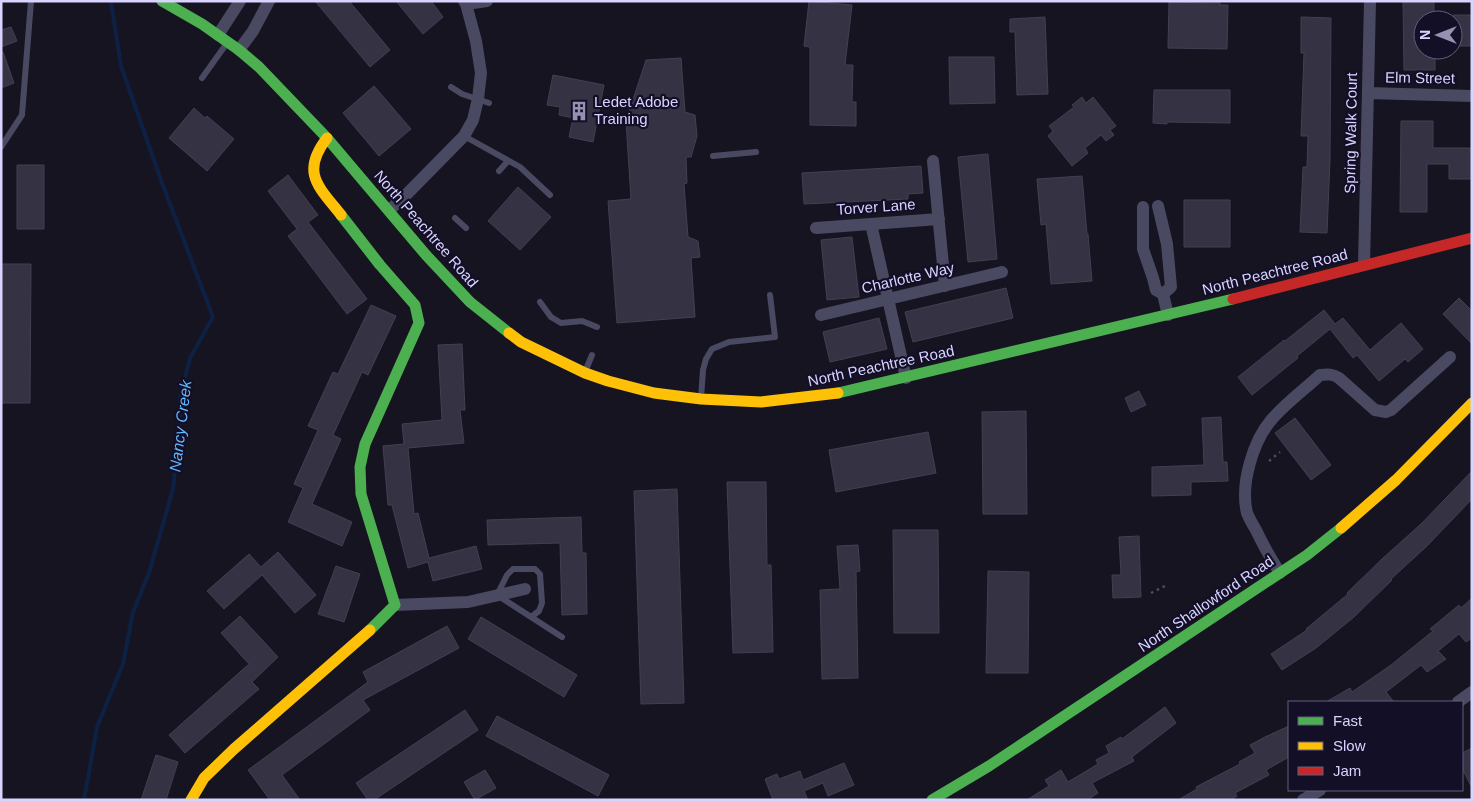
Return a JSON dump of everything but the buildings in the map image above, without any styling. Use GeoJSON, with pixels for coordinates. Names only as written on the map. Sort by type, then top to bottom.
{"type":"FeatureCollection","features":[{"type":"Feature","properties":{"kind":"street","name":"North Peachtree Road"},"geometry":{"type":"LineString","coordinates":[[162,1],[180,8],[240,50],[279,86],[327,138],[426,255],[470,302],[521,342],[585,373],[647,391],[701,399],[761,402],[825,395],[906,378],[1168,315],[1472,238]]}},
{"type":"Feature","properties":{"kind":"street"},"geometry":{"type":"LineString","coordinates":[[223,38],[240,1]]}},
{"type":"Feature","properties":{"kind":"street"},"geometry":{"type":"LineString","coordinates":[[240,50],[254,31],[269,1]]}},
{"type":"Feature","properties":{"kind":"street"},"geometry":{"type":"LineString","coordinates":[[389,210],[464,136],[484,101],[476,42],[465,3],[487,1]]}},
{"type":"Feature","properties":{"kind":"street","name":"Spring Walk Court"},"geometry":{"type":"LineString","coordinates":[[1364,265],[1370,1]]}},
{"type":"Feature","properties":{"kind":"street","name":"Elm Street"},"geometry":{"type":"LineString","coordinates":[[1368,93],[1472,96]]}},
{"type":"Feature","properties":{"kind":"street"},"geometry":{"type":"LineString","coordinates":[[327,138],[313,162],[313,175],[318,185],[380,265],[415,305],[419,323],[365,444],[360,466],[361,494],[395,606]]}},
{"type":"Feature","properties":{"kind":"street"},"geometry":{"type":"LineString","coordinates":[[933,161],[945,286]]}},
{"type":"Feature","properties":{"kind":"street"},"geometry":{"type":"LineString","coordinates":[[1158,206],[1167,244],[1172,287],[1163,294]]}},
{"type":"Feature","properties":{"kind":"street"},"geometry":{"type":"LineString","coordinates":[[1143,207],[1143,249],[1156,290],[1163,294],[1168,315]]}},
{"type":"Feature","properties":{"kind":"street","name":"Torver Lane"},"geometry":{"type":"LineString","coordinates":[[816,228],[939,219]]}},
{"type":"Feature","properties":{"kind":"street"},"geometry":{"type":"LineString","coordinates":[[872,224],[906,378]]}},
{"type":"Feature","properties":{"kind":"street","name":"Charlotte Way"},"geometry":{"type":"LineString","coordinates":[[821,315],[1002,272]]}},
{"type":"Feature","properties":{"kind":"street"},"geometry":{"type":"LineString","coordinates":[[1280,573],[1247,513],[1246,498],[1249,466],[1265,429],[1273,418],[1320,375],[1329,374],[1340,378],[1375,410],[1386,412],[1391,410],[1450,357]]}},
{"type":"Feature","properties":{"kind":"street","name":"North Shallowford Road"},"geometry":{"type":"LineString","coordinates":[[932,800],[989,766],[1280,573],[1334,534],[1410,467],[1472,403]]}},
{"type":"Feature","properties":{"kind":"street"},"geometry":{"type":"LineString","coordinates":[[191,800],[204,778],[234,749],[395,606],[468,602],[525,589]]}},
{"type":"Feature","properties":{"kind":"street"},"geometry":{"type":"LineString","coordinates":[[1459,701],[1472,692]]}},
{"type":"Feature","properties":{"kind":"street"},"geometry":{"type":"LineString","coordinates":[[1303,800],[1318,791]]}},
{"type":"Feature","properties":{"kind":"lane"},"geometry":{"type":"LineString","coordinates":[[1,147],[22,115],[31,1]]}},
{"type":"Feature","properties":{"kind":"lane"},"geometry":{"type":"LineString","coordinates":[[202,78],[223,38]]}},
{"type":"Feature","properties":{"kind":"lane"},"geometry":{"type":"LineString","coordinates":[[451,87],[462,94],[484,101]]}},
{"type":"Feature","properties":{"kind":"lane"},"geometry":{"type":"LineString","coordinates":[[464,136],[520,167],[550,195]]}},
{"type":"Feature","properties":{"kind":"lane"},"geometry":{"type":"LineString","coordinates":[[713,156],[756,152]]}},
{"type":"Feature","properties":{"kind":"lane"},"geometry":{"type":"LineString","coordinates":[[499,171],[508,161]]}},
{"type":"Feature","properties":{"kind":"lane"},"geometry":{"type":"LineString","coordinates":[[455,218],[466,228]]}},
{"type":"Feature","properties":{"kind":"lane"},"geometry":{"type":"LineString","coordinates":[[1143,222],[1161,222]]}},
{"type":"Feature","properties":{"kind":"lane"},"geometry":{"type":"LineString","coordinates":[[701,399],[703,370],[706,359],[712,349],[729,342],[775,337],[770,295]]}},
{"type":"Feature","properties":{"kind":"lane"},"geometry":{"type":"LineString","coordinates":[[540,302],[551,317],[561,323],[582,321],[597,326]]}},
{"type":"Feature","properties":{"kind":"lane"},"geometry":{"type":"LineString","coordinates":[[585,373],[592,355]]}},
{"type":"Feature","properties":{"kind":"lane"},"geometry":{"type":"LineString","coordinates":[[531,617],[539,611],[542,603],[540,574],[535,569],[513,569],[507,575],[497,595],[531,617],[562,636]]}},
{"type":"Feature","properties":{"kind":"path"},"geometry":{"type":"LineString","coordinates":[[1268,461],[1280,452]]}},
{"type":"Feature","properties":{"kind":"path"},"geometry":{"type":"LineString","coordinates":[[1151,594],[1165,586]]}},
{"type":"Feature","properties":{"kind":"waterway","name":"Nancy Creek"},"geometry":{"type":"LineString","coordinates":[[84,800],[97,727],[123,664],[133,612],[149,573],[173,489],[179,434],[180,397],[190,358],[213,317],[162,183],[121,66],[111,2]]}},
{"type":"Feature","properties":{"kind":"traffic: fast"},"geometry":{"type":"LineString","coordinates":[[162,1],[202,24],[239,50],[259,67],[327,138],[426,255],[470,302],[509,333]]}},
{"type":"Feature","properties":{"kind":"traffic: fast"},"geometry":{"type":"LineString","coordinates":[[341,215],[380,265],[415,305],[419,323],[365,444],[360,467],[361,494],[395,605],[370,630]]}},
{"type":"Feature","properties":{"kind":"traffic: fast"},"geometry":{"type":"LineString","coordinates":[[838,393],[1233,299]]}},
{"type":"Feature","properties":{"kind":"traffic: fast"},"geometry":{"type":"LineString","coordinates":[[932,800],[989,766],[1307,555],[1341,528]]}},
{"type":"Feature","properties":{"kind":"traffic: slow"},"geometry":{"type":"LineString","coordinates":[[327,138],[319,150],[314,170],[320,188],[341,215]]}},
{"type":"Feature","properties":{"kind":"traffic: slow"},"geometry":{"type":"LineString","coordinates":[[509,333],[521,342],[585,373],[654,393],[701,399],[761,402],[838,393]]}},
{"type":"Feature","properties":{"kind":"traffic: slow"},"geometry":{"type":"LineString","coordinates":[[1341,528],[1396,480],[1472,403]]}},
{"type":"Feature","properties":{"kind":"traffic: slow"},"geometry":{"type":"LineString","coordinates":[[191,800],[204,778],[234,749],[370,630]]}},
{"type":"Feature","properties":{"kind":"traffic: jam"},"geometry":{"type":"LineString","coordinates":[[1233,299],[1472,238]]}},
{"type":"Feature","properties":{"kind":"place","name":"Ledet Adobe Training"},"geometry":{"type":"Point","coordinates":[579,111]}}]}
